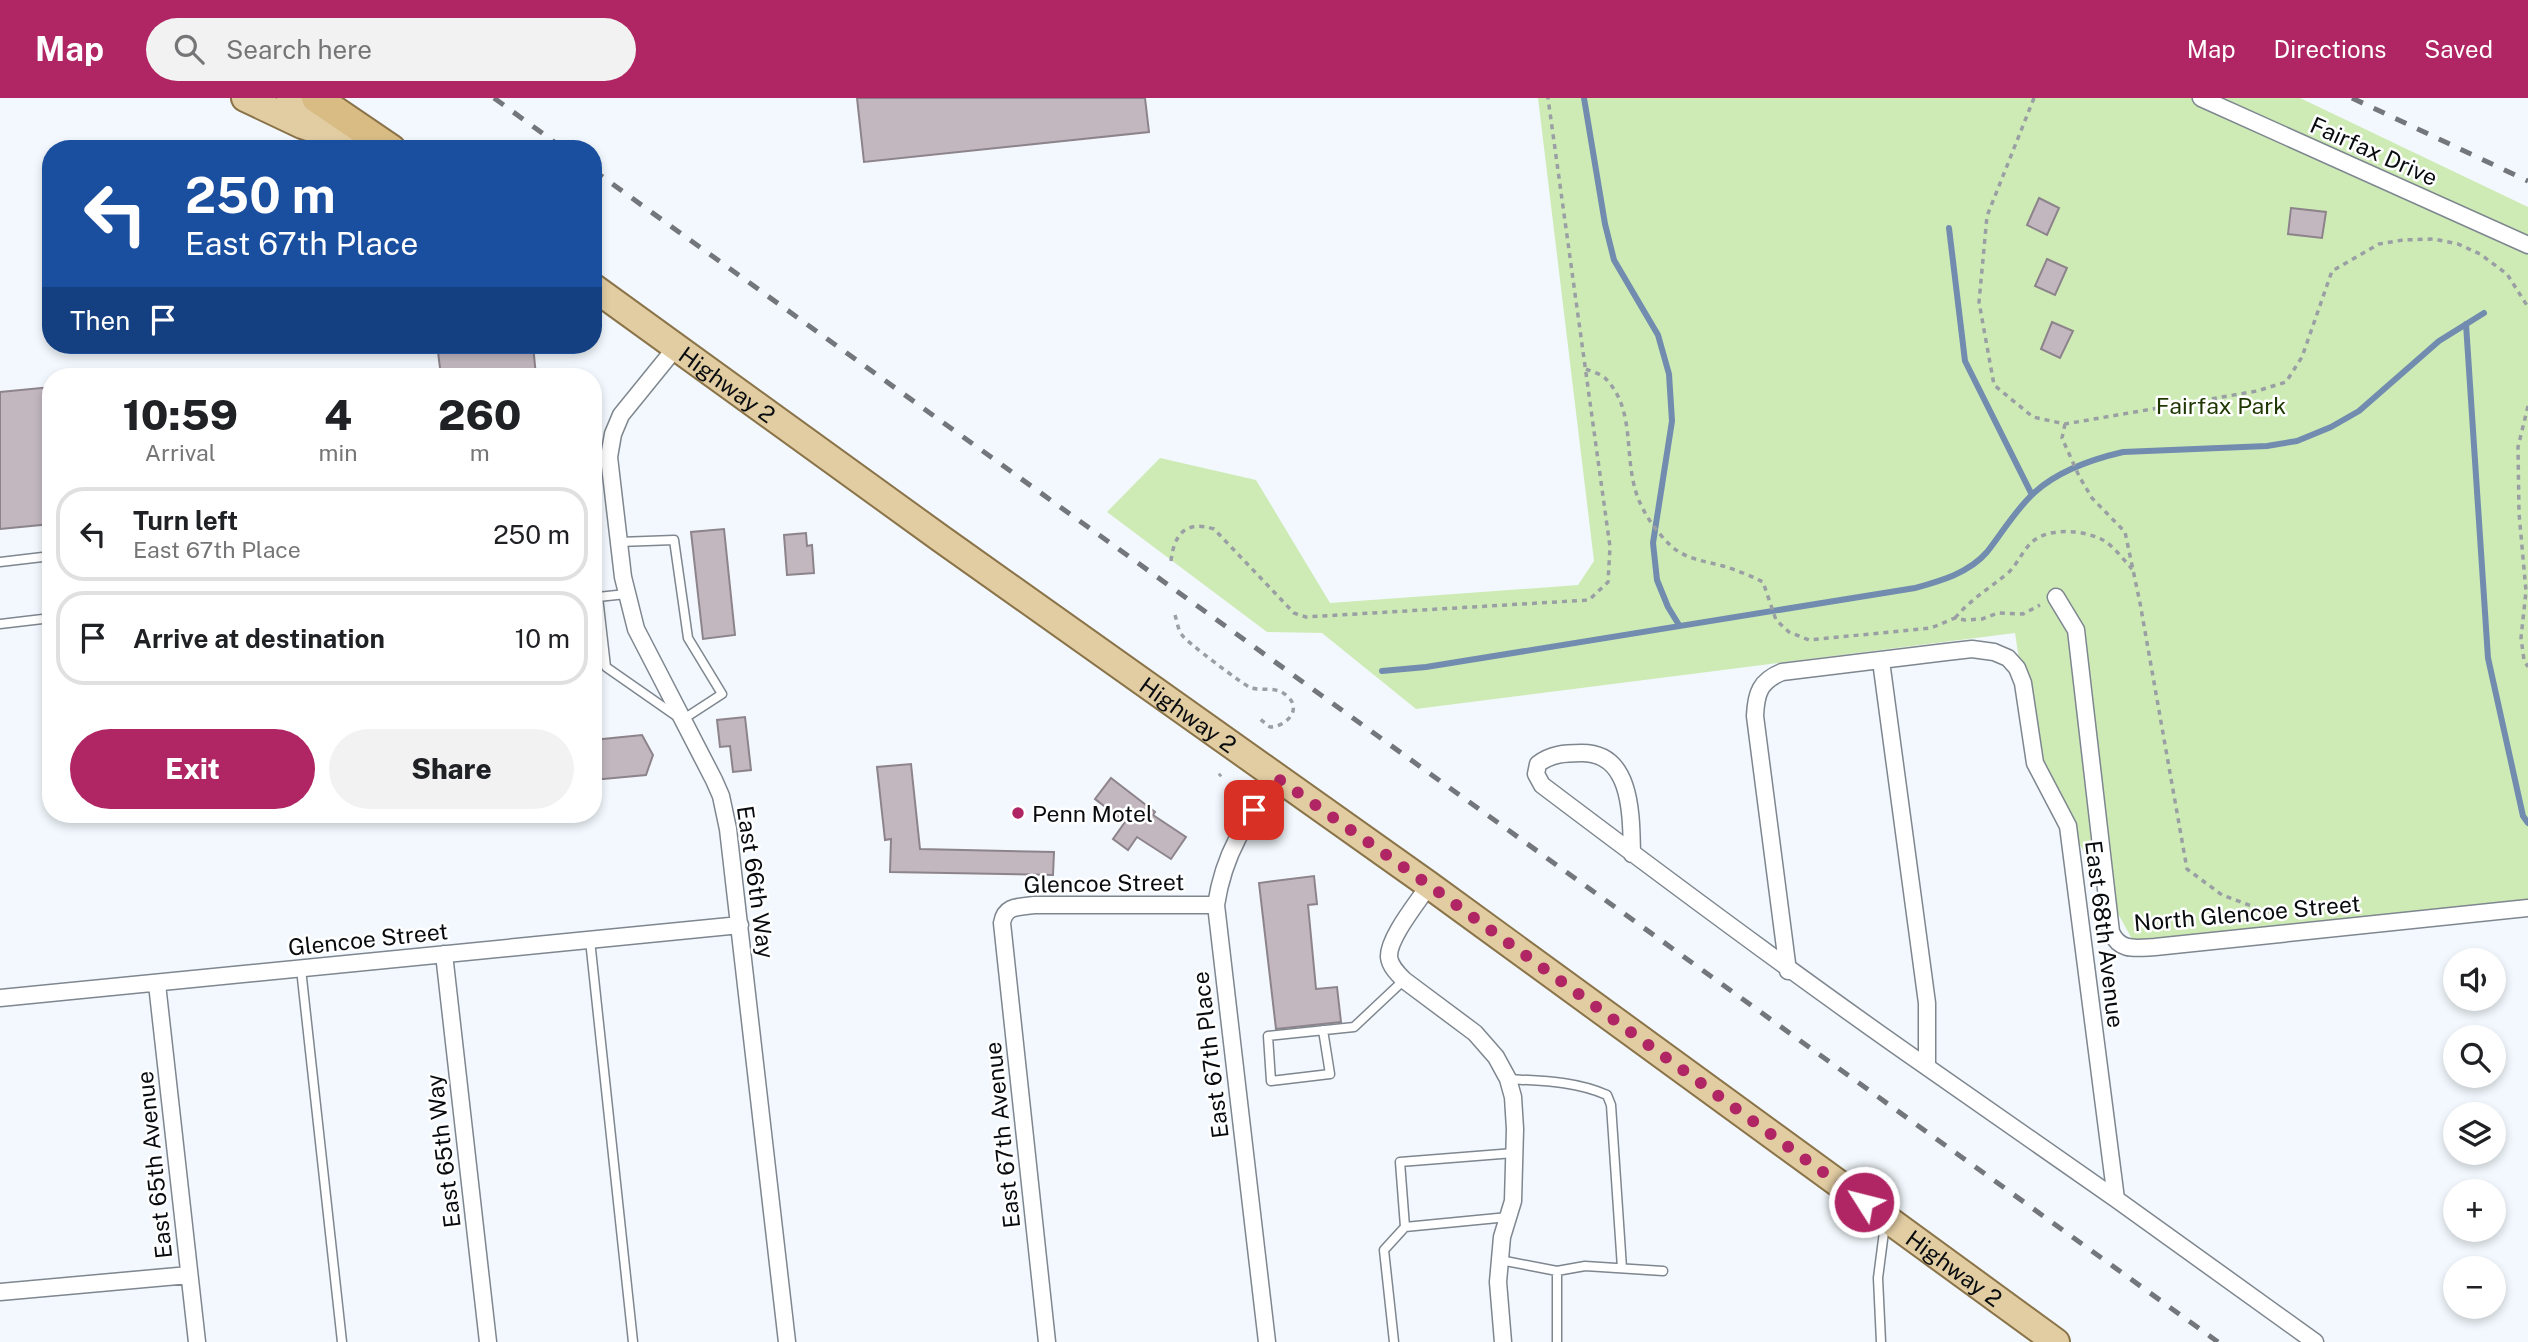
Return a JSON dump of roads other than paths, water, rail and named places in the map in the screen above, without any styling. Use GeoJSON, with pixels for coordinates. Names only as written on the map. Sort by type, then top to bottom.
{"type":"FeatureCollection","features":[{"type":"Feature","properties":{"kind":"highway"},"geometry":{"type":"LineString","coordinates":[[316,98],[375,140]]}},
{"type":"Feature","properties":{"kind":"main road"},"geometry":{"type":"LineString","coordinates":[[245,98],[302,125],[347,140]]}},
{"type":"Feature","properties":{"kind":"main road"},"geometry":{"type":"LineString","coordinates":[[290,98],[371,140]]}},
{"type":"Feature","properties":{"kind":"main road","name":"Highway 2"},"geometry":{"type":"LineString","coordinates":[[602,293],[940,538],[1429,885],[2056,1342]]}},
{"type":"Feature","properties":{"kind":"street","name":"Fairfax Drive"},"geometry":{"type":"LineString","coordinates":[[2201,98],[2528,245]]}},
{"type":"Feature","properties":{"kind":"street","name":"East 66th Way"},"geometry":{"type":"LineString","coordinates":[[677,346],[621,415],[613,434],[609,457],[626,594],[640,638],[721,796],[728,829],[787,1342]]}},
{"type":"Feature","properties":{"kind":"street","name":"North Glencoe Street"},"geometry":{"type":"LineString","coordinates":[[2056,597],[2076,630],[2111,932],[2115,942],[2124,948],[2528,908]]}},
{"type":"Feature","properties":{"kind":"street","name":"East 68th Avenue"},"geometry":{"type":"LineString","coordinates":[[1881,661],[1972,649],[1994,652],[2008,658],[2017,668],[2023,683],[2035,763],[2068,826],[2116,1199]]}},
{"type":"Feature","properties":{"kind":"street"},"geometry":{"type":"LineString","coordinates":[[1788,971],[1755,716],[1756,693],[1763,682],[1782,671],[1881,661],[1927,1003],[1927,1067]]}},
{"type":"Feature","properties":{"kind":"street"},"geometry":{"type":"LineString","coordinates":[[1632,854],[1629,794],[1615,767],[1603,758],[1587,753],[1548,757],[1538,764],[1536,774],[1542,785],[1632,854],[1788,971],[2116,1199],[2315,1342]]}},
{"type":"Feature","properties":{"kind":"street","name":"East 67th Place"},"geometry":{"type":"LineString","coordinates":[[1267,1342],[1216,905],[1224,866],[1231,848],[1277,778]]}},
{"type":"Feature","properties":{"kind":"street"},"geometry":{"type":"LineString","coordinates":[[1429,885],[1390,946],[1389,960],[1404,980],[1475,1033],[1496,1057],[1508,1079],[1513,1097],[1514,1153],[1513,1201],[1502,1237],[1498,1282],[1503,1342]]}},
{"type":"Feature","properties":{"kind":"street","name":"Glencoe Street"},"geometry":{"type":"LineString","coordinates":[[1002,923],[1006,910],[1035,905],[1216,905]]}},
{"type":"Feature","properties":{"kind":"street","name":"East 67th Avenue"},"geometry":{"type":"LineString","coordinates":[[1002,923],[1047,1342]]}},
{"type":"Feature","properties":{"kind":"street","name":"Glencoe Street"},"geometry":{"type":"LineString","coordinates":[[0,998],[740,925]]}},
{"type":"Feature","properties":{"kind":"street","name":"East 65th Way"},"geometry":{"type":"LineString","coordinates":[[444,954],[488,1342]]}},
{"type":"Feature","properties":{"kind":"street","name":"East 65th Avenue"},"geometry":{"type":"LineString","coordinates":[[157,984],[197,1342]]}},
{"type":"Feature","properties":{"kind":"street"},"geometry":{"type":"LineString","coordinates":[[0,1292],[189,1275]]}},
{"type":"Feature","properties":{"kind":"lane"},"geometry":{"type":"LineString","coordinates":[[602,632],[606,667],[682,720],[722,694],[688,638],[674,540],[619,542]]}},
{"type":"Feature","properties":{"kind":"lane"},"geometry":{"type":"LineString","coordinates":[[0,562],[42,557]]}},
{"type":"Feature","properties":{"kind":"lane"},"geometry":{"type":"LineString","coordinates":[[602,597],[626,594]]}},
{"type":"Feature","properties":{"kind":"lane"},"geometry":{"type":"LineString","coordinates":[[0,624],[42,619]]}},
{"type":"Feature","properties":{"kind":"lane"},"geometry":{"type":"LineString","coordinates":[[590,940],[634,1342]]}},
{"type":"Feature","properties":{"kind":"lane"},"geometry":{"type":"LineString","coordinates":[[301,969],[342,1342]]}},
{"type":"Feature","properties":{"kind":"lane"},"geometry":{"type":"LineString","coordinates":[[1323,1030],[1330,1074],[1271,1081],[1268,1036],[1323,1030],[1354,1027],[1404,980]]}},
{"type":"Feature","properties":{"kind":"lane"},"geometry":{"type":"LineString","coordinates":[[1508,1079],[1587,1086],[1607,1095],[1611,1105],[1622,1268]]}},
{"type":"Feature","properties":{"kind":"lane"},"geometry":{"type":"LineString","coordinates":[[1405,1227],[1399,1162],[1514,1153]]}},
{"type":"Feature","properties":{"kind":"lane"},"geometry":{"type":"LineString","coordinates":[[1394,1342],[1384,1250],[1405,1227],[1508,1217]]}},
{"type":"Feature","properties":{"kind":"lane"},"geometry":{"type":"LineString","coordinates":[[1881,1342],[1878,1278],[1886,1218]]}},
{"type":"Feature","properties":{"kind":"lane"},"geometry":{"type":"LineString","coordinates":[[1500,1260],[1557,1271],[1585,1266],[1663,1271]]}},
{"type":"Feature","properties":{"kind":"lane"},"geometry":{"type":"LineString","coordinates":[[1557,1271],[1557,1342]]}},
{"type":"Feature","properties":{"kind":"waterway"},"geometry":{"type":"LineString","coordinates":[[1584,98],[1605,224],[1614,260],[1658,335],[1669,374],[1672,421],[1653,543],[1657,580],[1679,625]]}},
{"type":"Feature","properties":{"kind":"waterway"},"geometry":{"type":"LineString","coordinates":[[1949,228],[1965,361],[2032,495]]}},
{"type":"Feature","properties":{"kind":"waterway"},"geometry":{"type":"LineString","coordinates":[[1382,671],[1426,667],[1915,588],[1934,582],[1972,566],[1987,552],[2028,499],[2065,472],[2123,452],[2267,446],[2297,441],[2331,427],[2359,411],[2439,341],[2484,313]]}},
{"type":"Feature","properties":{"kind":"waterway"},"geometry":{"type":"LineString","coordinates":[[2466,324],[2488,658],[2523,816],[2528,823]]}},
{"type":"Feature","properties":{"kind":"railway"},"geometry":{"type":"LineString","coordinates":[[494,98],[552,140]]}},
{"type":"Feature","properties":{"kind":"railway"},"geometry":{"type":"LineString","coordinates":[[2352,98],[2528,181]]}},
{"type":"Feature","properties":{"kind":"railway"},"geometry":{"type":"LineString","coordinates":[[602,176],[2218,1342]]}},
{"type":"Feature","properties":{"kind":"place","name":"Penn Motel"},"geometry":{"type":"Point","coordinates":[1018,813]}},
{"type":"Feature","properties":{"kind":"park label","name":"Fairfax Park"},"geometry":{"type":"Point","coordinates":[2221,405]}}]}
